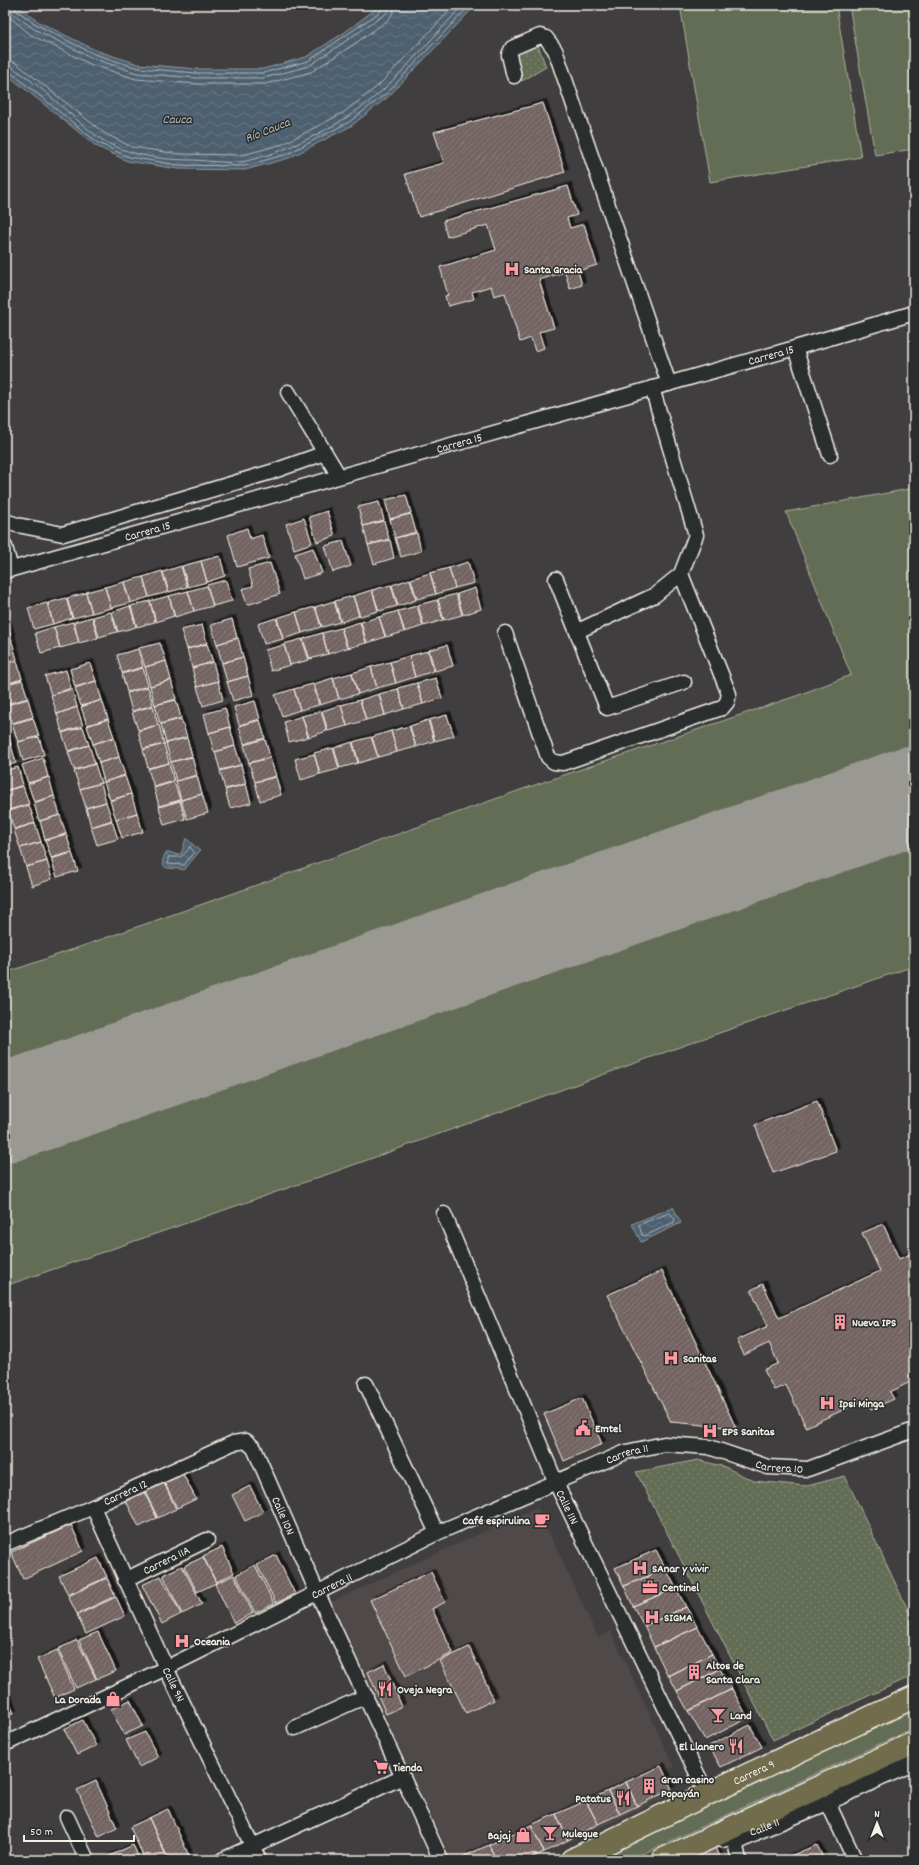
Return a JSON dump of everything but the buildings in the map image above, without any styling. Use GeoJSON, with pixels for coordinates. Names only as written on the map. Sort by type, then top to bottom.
{"type":"FeatureCollection","features":[{"type":"Feature","properties":{"kind":"main road","name":"Carrera 9"},"geometry":{"type":"LineString","coordinates":[[572,1860],[707,1794],[914,1697]]}},
{"type":"Feature","properties":{"kind":"main road"},"geometry":{"type":"LineString","coordinates":[[662,1860],[914,1743]]}},
{"type":"Feature","properties":{"kind":"street"},"geometry":{"type":"LineString","coordinates":[[514,76],[509,55],[512,48],[540,36],[546,38],[555,50],[669,384]]}},
{"type":"Feature","properties":{"kind":"street","name":"Carrera 15"},"geometry":{"type":"LineString","coordinates":[[8,570],[669,384],[914,313]]}},
{"type":"Feature","properties":{"kind":"street"},"geometry":{"type":"LineString","coordinates":[[795,348],[830,455]]}},
{"type":"Feature","properties":{"kind":"street"},"geometry":{"type":"LineString","coordinates":[[578,631],[655,594],[681,574],[696,535],[652,388]]}},
{"type":"Feature","properties":{"kind":"street"},"geometry":{"type":"LineString","coordinates":[[288,392],[339,476]]}},
{"type":"Feature","properties":{"kind":"street"},"geometry":{"type":"LineString","coordinates":[[5,521],[17,525],[63,534],[271,472],[324,453]]}},
{"type":"Feature","properties":{"kind":"street"},"geometry":{"type":"LineString","coordinates":[[5,548],[8,570]]}},
{"type":"Feature","properties":{"kind":"street"},"geometry":{"type":"LineString","coordinates":[[505,633],[548,757],[554,762],[562,763],[722,708],[727,702],[729,694],[681,574]]}},
{"type":"Feature","properties":{"kind":"street"},"geometry":{"type":"LineString","coordinates":[[556,579],[578,631],[607,708],[684,682]]}},
{"type":"Feature","properties":{"kind":"street","name":"Calle 11N"},"geometry":{"type":"LineString","coordinates":[[444,1214],[556,1483],[707,1794]]}},
{"type":"Feature","properties":{"kind":"street"},"geometry":{"type":"LineString","coordinates":[[366,1384],[437,1533]]}},
{"type":"Feature","properties":{"kind":"street","name":"Carrera 10"},"geometry":{"type":"LineString","coordinates":[[664,1444],[708,1447],[768,1467],[808,1469],[914,1430]]}},
{"type":"Feature","properties":{"kind":"street","name":"Carrera 12"},"geometry":{"type":"LineString","coordinates":[[5,1544],[93,1507],[233,1443],[246,1441]]}},
{"type":"Feature","properties":{"kind":"street","name":"Calle 10N"},"geometry":{"type":"LineString","coordinates":[[246,1441],[254,1448],[317,1592],[441,1860]]}},
{"type":"Feature","properties":{"kind":"street","name":"Carrera 11"},"geometry":{"type":"LineString","coordinates":[[5,1744],[166,1668],[437,1533],[626,1452],[664,1444]]}},
{"type":"Feature","properties":{"kind":"street","name":"Calle 9N"},"geometry":{"type":"LineString","coordinates":[[93,1507],[166,1668],[259,1860]]}},
{"type":"Feature","properties":{"kind":"street","name":"Carrera 11A"},"geometry":{"type":"LineString","coordinates":[[125,1580],[207,1540]]}},
{"type":"Feature","properties":{"kind":"street"},"geometry":{"type":"LineString","coordinates":[[295,1728],[366,1696]]}},
{"type":"Feature","properties":{"kind":"street"},"geometry":{"type":"LineString","coordinates":[[781,1821],[914,1761]]}},
{"type":"Feature","properties":{"kind":"street"},"geometry":{"type":"LineString","coordinates":[[222,1860],[403,1777]]}},
{"type":"Feature","properties":{"kind":"street"},"geometry":{"type":"LineString","coordinates":[[827,1801],[855,1860]]}},
{"type":"Feature","properties":{"kind":"street"},"geometry":{"type":"LineString","coordinates":[[67,1817],[87,1860]]}},
{"type":"Feature","properties":{"kind":"street","name":"Calle 11"},"geometry":{"type":"LineString","coordinates":[[706,1840],[732,1837],[781,1821]]}},
{"type":"Feature","properties":{"kind":"street","name":"Calle 11"},"geometry":{"type":"LineString","coordinates":[[739,1860],[736,1846],[739,1842],[781,1821]]}},
{"type":"Feature","properties":{"kind":"shaded area"},"geometry":{"type":"Polygon","coordinates":[[[914,651],[914,966],[699,1040],[334,1172],[5,1286],[5,973],[237,892],[523,789],[796,696],[914,651]]]}},
{"type":"Feature","properties":{"kind":"shaded area"},"geometry":{"type":"Polygon","coordinates":[[[537,1507],[598,1637],[611,1631],[674,1767],[664,1772],[674,1794],[529,1860],[451,1860],[331,1602],[537,1507]]]}},
{"type":"Feature","properties":{"kind":"green space"},"geometry":{"type":"Polygon","coordinates":[[[680,5],[836,5],[861,157],[710,182],[680,5]]]}},
{"type":"Feature","properties":{"kind":"green space"},"geometry":{"type":"Polygon","coordinates":[[[849,5],[914,5],[914,149],[875,155],[849,5]]]}},
{"type":"Feature","properties":{"kind":"green space"},"geometry":{"type":"Polygon","coordinates":[[[538,45],[546,67],[522,81],[512,57],[538,45]]]}},
{"type":"Feature","properties":{"kind":"green space"},"geometry":{"type":"Polygon","coordinates":[[[914,488],[914,756],[5,1075],[5,973],[237,892],[523,789],[796,696],[851,675],[786,512],[914,488]]]}},
{"type":"Feature","properties":{"kind":"green space"},"geometry":{"type":"Polygon","coordinates":[[[914,839],[914,966],[699,1040],[334,1172],[5,1286],[5,1162],[914,839]]]}},
{"type":"Feature","properties":{"kind":"green space"},"geometry":{"type":"Polygon","coordinates":[[[698,1460],[725,1467],[754,1481],[807,1486],[845,1476],[914,1623],[914,1675],[773,1740],[636,1472],[698,1460]]]}},
{"type":"Feature","properties":{"kind":"green space"},"geometry":{"type":"Polygon","coordinates":[[[914,1710],[914,1728],[630,1860],[594,1860],[734,1793],[914,1710]]]}},
{"type":"Feature","properties":{"kind":"water","name":"Cauca"},"geometry":{"type":"Polygon","coordinates":[[[5,5],[16,5],[39,22],[95,50],[138,64],[197,69],[263,69],[306,57],[345,32],[381,5],[476,5],[389,96],[351,126],[289,158],[245,170],[178,169],[127,161],[96,146],[5,73],[5,5]]]}},
{"type":"Feature","properties":{"kind":"water"},"geometry":{"type":"Polygon","coordinates":[[[186,838],[200,851],[184,870],[165,867],[163,860],[165,854],[169,852],[178,855],[182,852],[186,838]]]}},
{"type":"Feature","properties":{"kind":"water"},"geometry":{"type":"Polygon","coordinates":[[[673,1207],[681,1223],[641,1242],[632,1224],[673,1207]]]}},
{"type":"Feature","properties":{"kind":"runway"},"geometry":{"type":"LineString","coordinates":[[5,1113],[914,795]]}},
{"type":"Feature","properties":{"kind":"place","name":"Santa Gracia"},"geometry":{"type":"Point","coordinates":[512,269]}},
{"type":"Feature","properties":{"kind":"place","name":"Nueva IPS"},"geometry":{"type":"Point","coordinates":[840,1322]}},
{"type":"Feature","properties":{"kind":"place","name":"Sanitas"},"geometry":{"type":"Point","coordinates":[671,1358]}},
{"type":"Feature","properties":{"kind":"place","name":"Ipsi Minga"},"geometry":{"type":"Point","coordinates":[827,1403]}},
{"type":"Feature","properties":{"kind":"place","name":"Emtel"},"geometry":{"type":"Point","coordinates":[583,1428]}},
{"type":"Feature","properties":{"kind":"place","name":"EPS Sanitas"},"geometry":{"type":"Point","coordinates":[710,1431]}},
{"type":"Feature","properties":{"kind":"place","name":"Café espirulina"},"geometry":{"type":"Point","coordinates":[542,1520]}},
{"type":"Feature","properties":{"kind":"place","name":"SAnar y vivir"},"geometry":{"type":"Point","coordinates":[640,1568]}},
{"type":"Feature","properties":{"kind":"place","name":"Centinel"},"geometry":{"type":"Point","coordinates":[650,1587]}},
{"type":"Feature","properties":{"kind":"place","name":"SIGMA"},"geometry":{"type":"Point","coordinates":[652,1617]}},
{"type":"Feature","properties":{"kind":"place","name":"Oceania"},"geometry":{"type":"Point","coordinates":[182,1641]}},
{"type":"Feature","properties":{"kind":"place","name":"Altos de Santa Clara"},"geometry":{"type":"Point","coordinates":[694,1672]}},
{"type":"Feature","properties":{"kind":"place","name":"Oveja Negra"},"geometry":{"type":"Point","coordinates":[385,1689]}},
{"type":"Feature","properties":{"kind":"place","name":"La Dorada"},"geometry":{"type":"Point","coordinates":[113,1699]}},
{"type":"Feature","properties":{"kind":"place","name":"Land"},"geometry":{"type":"Point","coordinates":[718,1715]}},
{"type":"Feature","properties":{"kind":"place","name":"El Llanero"},"geometry":{"type":"Point","coordinates":[736,1746]}},
{"type":"Feature","properties":{"kind":"place","name":"Tienda"},"geometry":{"type":"Point","coordinates":[381,1767]}},
{"type":"Feature","properties":{"kind":"place","name":"Gran casino Popayán"},"geometry":{"type":"Point","coordinates":[649,1786]}},
{"type":"Feature","properties":{"kind":"place","name":"Patatus"},"geometry":{"type":"Point","coordinates":[623,1798]}},
{"type":"Feature","properties":{"kind":"place","name":"Mulegue"},"geometry":{"type":"Point","coordinates":[550,1833]}},
{"type":"Feature","properties":{"kind":"place","name":"Bajaj"},"geometry":{"type":"Point","coordinates":[523,1835]}},
{"type":"Feature","properties":{"kind":"water label","name":"Río Cauca"},"geometry":{"type":"Point","coordinates":[267,129]}}]}
